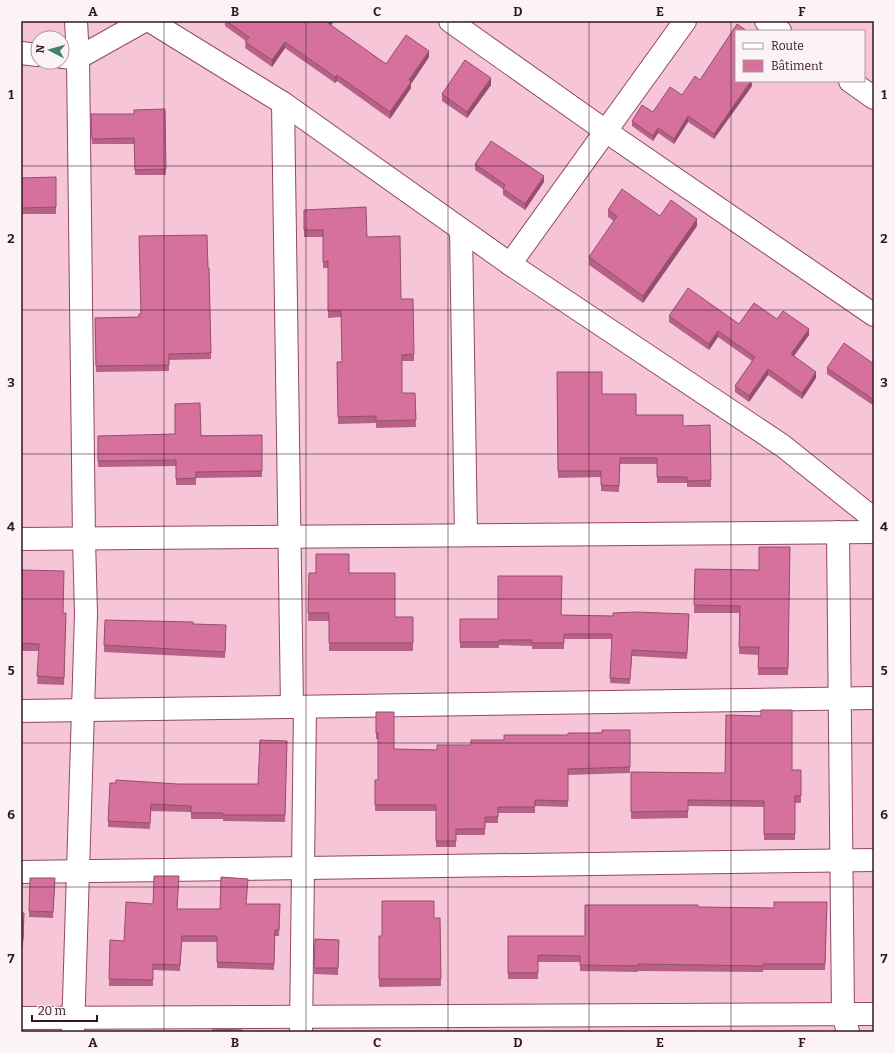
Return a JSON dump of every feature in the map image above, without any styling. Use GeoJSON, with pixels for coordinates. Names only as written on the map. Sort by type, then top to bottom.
{"type":"FeatureCollection","features":[{"type":"Feature","properties":{"kind":"street"},"geometry":{"type":"LineString","coordinates":[[73,1025],[86,614],[70,58],[76,21]]}},
{"type":"Feature","properties":{"kind":"street"},"geometry":{"type":"LineString","coordinates":[[70,58],[144,21]]}},
{"type":"Feature","properties":{"kind":"street"},"geometry":{"type":"LineString","coordinates":[[150,21],[283,104],[510,264],[783,446],[874,519]]}},
{"type":"Feature","properties":{"kind":"street"},"geometry":{"type":"LineString","coordinates":[[450,21],[607,132],[874,315]]}},
{"type":"Feature","properties":{"kind":"street"},"geometry":{"type":"LineString","coordinates":[[510,264],[607,132],[685,21]]}},
{"type":"Feature","properties":{"kind":"street"},"geometry":{"type":"LineString","coordinates":[[766,21],[779,30]]}},
{"type":"Feature","properties":{"kind":"street"},"geometry":{"type":"LineString","coordinates":[[851,82],[874,98]]}},
{"type":"Feature","properties":{"kind":"street"},"geometry":{"type":"LineString","coordinates":[[283,104],[289,537],[298,707],[303,868],[301,1024]]}},
{"type":"Feature","properties":{"kind":"street"},"geometry":{"type":"LineString","coordinates":[[461,230],[466,535]]}},
{"type":"Feature","properties":{"kind":"street"},"geometry":{"type":"LineString","coordinates":[[838,532],[842,861],[846,1023]]}},
{"type":"Feature","properties":{"kind":"street"},"geometry":{"type":"LineString","coordinates":[[21,539],[874,532]]}},
{"type":"Feature","properties":{"kind":"street"},"geometry":{"type":"LineString","coordinates":[[21,711],[874,698]]}},
{"type":"Feature","properties":{"kind":"street"},"geometry":{"type":"LineString","coordinates":[[21,872],[874,860]]}},
{"type":"Feature","properties":{"kind":"street"},"geometry":{"type":"LineString","coordinates":[[21,1018],[73,1025],[846,1023],[874,1014]]}},
{"type":"Feature","properties":{"kind":"building"},"geometry":{"type":"Polygon","coordinates":[[[226,21],[330,21],[328,23],[386,64],[406,35],[429,51],[409,80],[411,82],[390,112],[337,75],[335,77],[285,42],[272,60],[245,42],[249,37],[226,21]]]}},
{"type":"Feature","properties":{"kind":"building"},"geometry":{"type":"Polygon","coordinates":[[[737,24],[746,30],[735,30],[735,82],[750,82],[714,134],[688,116],[674,139],[658,128],[653,136],[632,121],[642,105],[653,112],[670,87],[682,95],[695,76],[700,80],[737,24]]]}},
{"type":"Feature","properties":{"kind":"building"},"geometry":{"type":"Polygon","coordinates":[[[465,60],[491,78],[467,112],[442,94],[465,60]]]}},
{"type":"Feature","properties":{"kind":"building"},"geometry":{"type":"Polygon","coordinates":[[[165,109],[166,169],[135,170],[134,138],[92,139],[91,114],[134,114],[134,110],[165,109]]]}},
{"type":"Feature","properties":{"kind":"building"},"geometry":{"type":"Polygon","coordinates":[[[491,141],[544,176],[525,204],[503,189],[505,185],[475,164],[491,141]]]}},
{"type":"Feature","properties":{"kind":"building"},"geometry":{"type":"Polygon","coordinates":[[[56,177],[56,207],[21,208],[21,178],[56,177]]]}},
{"type":"Feature","properties":{"kind":"building"},"geometry":{"type":"Polygon","coordinates":[[[622,189],[660,216],[671,200],[697,219],[643,296],[589,257],[617,216],[608,210],[622,189]]]}},
{"type":"Feature","properties":{"kind":"building"},"geometry":{"type":"Polygon","coordinates":[[[366,207],[367,237],[400,236],[401,299],[413,299],[414,354],[402,355],[402,393],[415,393],[416,420],[376,421],[376,416],[338,417],[337,362],[342,362],[341,311],[328,311],[328,261],[323,262],[323,230],[304,230],[304,210],[366,207]]]}},
{"type":"Feature","properties":{"kind":"building"},"geometry":{"type":"Polygon","coordinates":[[[207,235],[211,353],[169,354],[169,365],[96,366],[95,318],[139,317],[139,314],[141,314],[139,236],[207,235]]]}},
{"type":"Feature","properties":{"kind":"building"},"geometry":{"type":"Polygon","coordinates":[[[688,288],[739,324],[754,303],[777,319],[783,311],[809,329],[791,354],[816,372],[802,393],[768,369],[749,396],[735,386],[755,357],[718,331],[709,344],[669,316],[688,288]]]}},
{"type":"Feature","properties":{"kind":"building"},"geometry":{"type":"Polygon","coordinates":[[[844,343],[874,364],[874,400],[827,368],[844,343]]]}},
{"type":"Feature","properties":{"kind":"building"},"geometry":{"type":"Polygon","coordinates":[[[557,372],[602,372],[602,394],[636,394],[636,415],[683,415],[683,426],[710,425],[711,480],[687,481],[687,477],[657,477],[657,458],[620,458],[619,486],[601,485],[601,471],[558,471],[557,372]]]}},
{"type":"Feature","properties":{"kind":"building"},"geometry":{"type":"Polygon","coordinates":[[[200,403],[201,436],[262,435],[262,471],[196,472],[196,478],[176,479],[176,460],[98,461],[98,436],[175,434],[175,404],[200,403]]]}},
{"type":"Feature","properties":{"kind":"building"},"geometry":{"type":"Polygon","coordinates":[[[759,547],[790,547],[788,668],[758,668],[759,647],[739,647],[740,606],[694,605],[695,569],[759,570],[759,547]]]}},
{"type":"Feature","properties":{"kind":"building"},"geometry":{"type":"Polygon","coordinates":[[[316,554],[349,554],[349,573],[395,573],[395,617],[413,617],[413,643],[329,643],[329,613],[308,613],[309,573],[316,573],[316,554]]]}},
{"type":"Feature","properties":{"kind":"building"},"geometry":{"type":"Polygon","coordinates":[[[21,570],[64,571],[63,613],[66,613],[64,678],[37,676],[39,644],[21,643],[21,570]]]}},
{"type":"Feature","properties":{"kind":"building"},"geometry":{"type":"Polygon","coordinates":[[[498,576],[562,576],[561,615],[613,616],[613,613],[636,612],[689,614],[687,653],[632,650],[630,679],[610,678],[612,634],[564,634],[564,643],[532,643],[532,640],[460,642],[460,619],[498,619],[498,576]]]}},
{"type":"Feature","properties":{"kind":"building"},"geometry":{"type":"Polygon","coordinates":[[[105,620],[193,622],[193,624],[226,625],[225,652],[104,645],[105,620]]]}},
{"type":"Feature","properties":{"kind":"building"},"geometry":{"type":"Polygon","coordinates":[[[761,710],[792,710],[792,770],[801,770],[801,796],[795,796],[795,834],[764,834],[764,801],[688,800],[688,811],[631,812],[631,772],[725,773],[726,715],[761,716],[761,710]]]}},
{"type":"Feature","properties":{"kind":"building"},"geometry":{"type":"Polygon","coordinates":[[[376,712],[394,712],[394,749],[437,750],[437,745],[471,745],[471,740],[504,740],[504,735],[568,735],[568,733],[602,733],[602,730],[630,730],[630,767],[568,769],[568,801],[535,800],[535,807],[498,807],[498,817],[485,817],[485,829],[456,829],[456,841],[436,841],[436,805],[375,805],[375,780],[378,780],[378,733],[376,733],[376,712]]]}},
{"type":"Feature","properties":{"kind":"building"},"geometry":{"type":"Polygon","coordinates":[[[260,740],[287,741],[285,815],[223,815],[223,813],[191,813],[191,806],[151,804],[150,823],[108,821],[110,783],[116,783],[116,780],[178,784],[258,784],[260,740]]]}},
{"type":"Feature","properties":{"kind":"building"},"geometry":{"type":"Polygon","coordinates":[[[154,876],[179,876],[177,909],[220,909],[221,877],[248,879],[246,904],[280,904],[279,930],[275,930],[274,964],[217,962],[217,936],[182,936],[180,965],[153,964],[153,980],[109,979],[110,940],[124,941],[126,902],[153,904],[154,876]]]}},
{"type":"Feature","properties":{"kind":"building"},"geometry":{"type":"Polygon","coordinates":[[[30,878],[55,878],[53,912],[29,911],[30,878]]]}},
{"type":"Feature","properties":{"kind":"building"},"geometry":{"type":"Polygon","coordinates":[[[382,901],[434,901],[434,918],[440,918],[441,979],[379,979],[379,936],[382,936],[382,901]]]}},
{"type":"Feature","properties":{"kind":"building"},"geometry":{"type":"Polygon","coordinates":[[[774,902],[827,902],[825,964],[763,964],[763,966],[638,964],[638,966],[580,965],[580,956],[538,955],[538,973],[508,973],[508,936],[585,936],[585,905],[698,905],[698,907],[774,908],[774,902]]]}},
{"type":"Feature","properties":{"kind":"building"},"geometry":{"type":"Polygon","coordinates":[[[21,913],[24,913],[23,940],[21,940],[21,913]]]}},
{"type":"Feature","properties":{"kind":"building"},"geometry":{"type":"Polygon","coordinates":[[[315,939],[339,940],[338,968],[314,968],[315,939]]]}},
{"type":"Feature","properties":{"kind":"building"},"geometry":{"type":"Polygon","coordinates":[[[213,1029],[242,1030],[242,1032],[213,1032],[213,1029]]]}}]}
